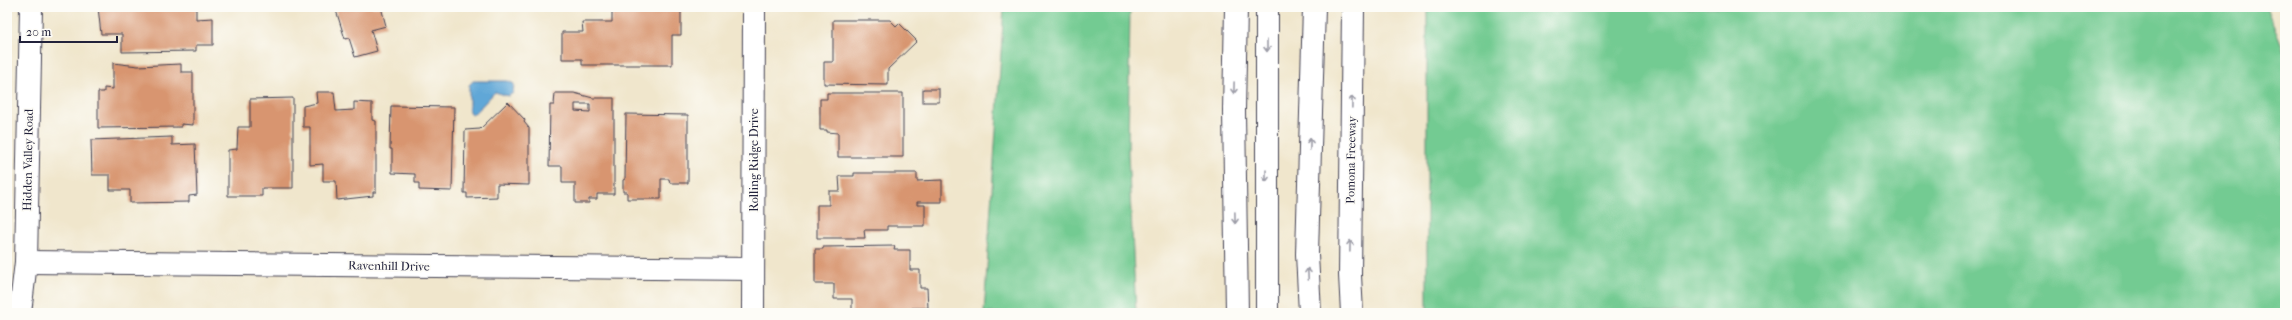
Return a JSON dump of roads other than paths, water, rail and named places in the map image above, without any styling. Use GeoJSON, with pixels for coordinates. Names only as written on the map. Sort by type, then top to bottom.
{"type":"FeatureCollection","features":[{"type":"Feature","properties":{"kind":"main road","name":"Hidden Valley Road"},"geometry":{"type":"LineString","coordinates":[[20,313],[26,262],[31,7]]}},
{"type":"Feature","properties":{"kind":"main road","name":"Rolling Ridge Drive"},"geometry":{"type":"LineString","coordinates":[[753,313],[754,7]]}},
{"type":"Feature","properties":{"kind":"main road"},"geometry":{"type":"LineString","coordinates":[[1236,7],[1234,111],[1237,313]]}},
{"type":"Feature","properties":{"kind":"main road"},"geometry":{"type":"LineString","coordinates":[[1267,7],[1267,313]]}},
{"type":"Feature","properties":{"kind":"main road"},"geometry":{"type":"LineString","coordinates":[[1310,313],[1308,254],[1314,7]]}},
{"type":"Feature","properties":{"kind":"main road","name":"Pomona Freeway"},"geometry":{"type":"LineString","coordinates":[[1352,313],[1350,275],[1353,7]]}},
{"type":"Feature","properties":{"kind":"main road"},"geometry":{"type":"LineString","coordinates":[[1352,69],[1360,7]]}},
{"type":"Feature","properties":{"kind":"main road","name":"Ravenhill Drive"},"geometry":{"type":"LineString","coordinates":[[26,262],[753,269]]}},
{"type":"Feature","properties":{"kind":"water"},"geometry":{"type":"Polygon","coordinates":[[[473,81],[508,81],[514,84],[513,93],[508,96],[495,92],[474,114],[469,113],[469,85],[473,81]]]}}]}
